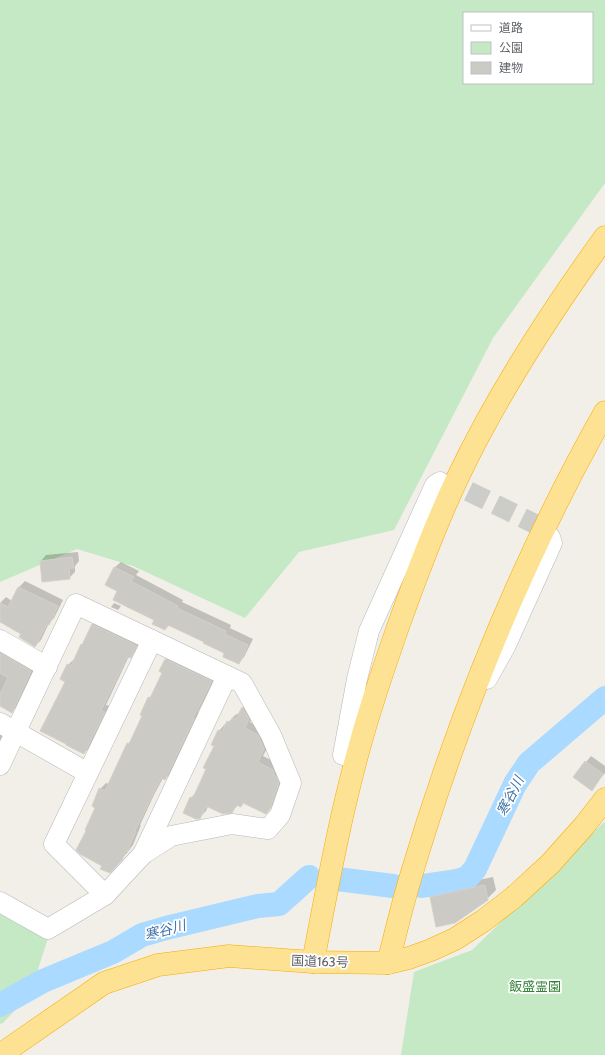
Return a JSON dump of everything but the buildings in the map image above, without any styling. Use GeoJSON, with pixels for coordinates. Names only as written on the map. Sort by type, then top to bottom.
{"type":"FeatureCollection","features":[{"type":"Feature","properties":{"kind":"highway"},"geometry":{"type":"LineString","coordinates":[[313,962],[342,816],[360,746],[368,681],[412,588],[434,532],[468,457],[484,426],[514,374],[545,325],[605,238]]}},
{"type":"Feature","properties":{"kind":"highway"},"geometry":{"type":"LineString","coordinates":[[388,963],[410,879],[460,725],[491,647],[525,570],[561,494],[605,412]]}},
{"type":"Feature","properties":{"kind":"highway","name":"国道163号"},"geometry":{"type":"LineString","coordinates":[[0,1055],[104,983],[158,965],[229,956],[313,962],[388,963],[409,958],[455,939],[514,897],[550,864],[584,826],[605,799]]}},
{"type":"Feature","properties":{"kind":"street"},"geometry":{"type":"LineString","coordinates":[[343,755],[368,681],[369,631],[435,485],[440,482]]}},
{"type":"Feature","properties":{"kind":"street"},"geometry":{"type":"LineString","coordinates":[[460,725],[506,645],[552,543],[550,536]]}},
{"type":"Feature","properties":{"kind":"street"},"geometry":{"type":"LineString","coordinates":[[0,765],[8,728],[47,667],[76,604],[242,683],[271,735],[291,783],[280,816],[268,829],[232,824],[171,836],[143,854],[105,895],[48,930],[0,902]]}},
{"type":"Feature","properties":{"kind":"street"},"geometry":{"type":"LineString","coordinates":[[0,640],[47,667]]}},
{"type":"Feature","properties":{"kind":"street"},"geometry":{"type":"LineString","coordinates":[[105,895],[54,844],[152,640]]}},
{"type":"Feature","properties":{"kind":"street"},"geometry":{"type":"LineString","coordinates":[[143,854],[227,676]]}},
{"type":"Feature","properties":{"kind":"street"},"geometry":{"type":"LineString","coordinates":[[8,728],[88,774]]}},
{"type":"Feature","properties":{"kind":"green space"},"geometry":{"type":"Polygon","coordinates":[[[0,0],[605,0],[605,183],[493,338],[394,530],[299,552],[245,618],[133,566],[77,549],[0,582],[0,0]]]}},
{"type":"Feature","properties":{"kind":"green space","name":"飯盛霊園"},"geometry":{"type":"Polygon","coordinates":[[[604,822],[605,1055],[401,1055],[414,972],[472,950],[604,822]]]}},
{"type":"Feature","properties":{"kind":"green space"},"geometry":{"type":"Polygon","coordinates":[[[0,910],[48,938],[30,994],[3,1023],[0,1024],[0,910]]]}},
{"type":"Feature","properties":{"kind":"waterway","name":"寒谷川"},"geometry":{"type":"LineString","coordinates":[[422,886],[467,878],[475,869],[515,784],[529,763],[605,698]]}},
{"type":"Feature","properties":{"kind":"waterway","name":"寒谷川"},"geometry":{"type":"LineString","coordinates":[[0,1005],[43,981],[113,952],[142,935],[258,906],[279,904],[309,877]]}},
{"type":"Feature","properties":{"kind":"waterway","name":"寒谷川"},"geometry":{"type":"LineString","coordinates":[[337,879],[393,886]]}},
{"type":"Feature","properties":{"kind":"tunnel"},"geometry":{"type":"LineString","coordinates":[[440,482],[464,489],[535,524],[550,537]]}}]}
